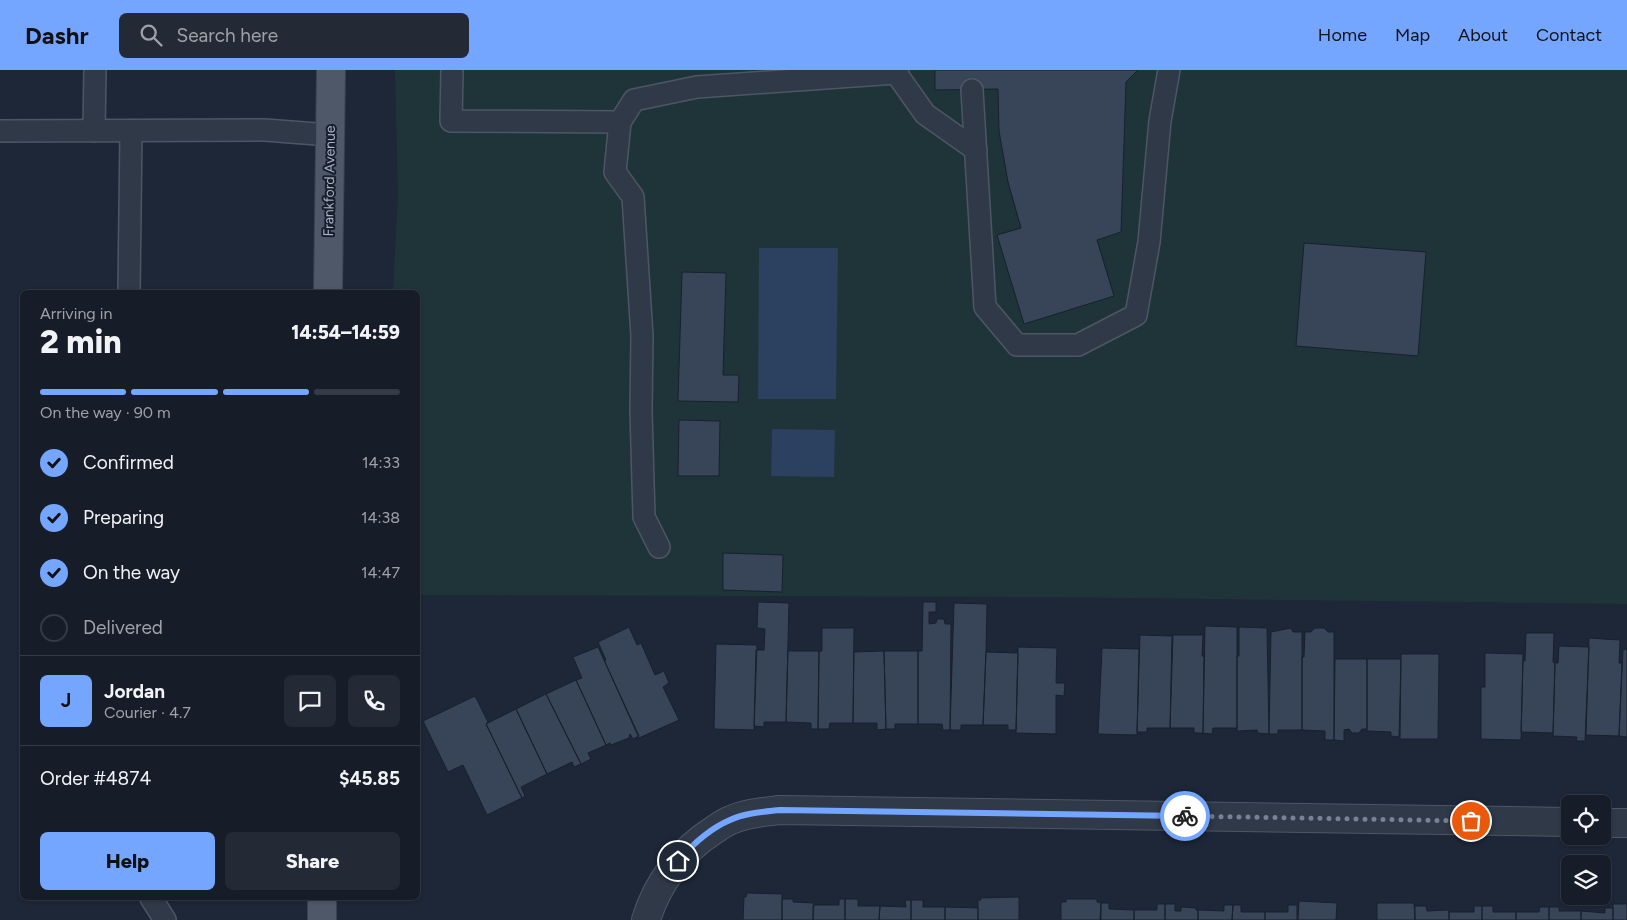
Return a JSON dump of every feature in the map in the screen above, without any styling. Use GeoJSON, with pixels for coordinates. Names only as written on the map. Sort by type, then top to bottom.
{"type":"FeatureCollection","features":[{"type":"Feature","properties":{"kind":"main road","name":"Frankford Avenue"},"geometry":{"type":"LineString","coordinates":[[328,290],[331,70]]}},
{"type":"Feature","properties":{"kind":"main road"},"geometry":{"type":"LineString","coordinates":[[322,900],[322,920]]}},
{"type":"Feature","properties":{"kind":"street"},"geometry":{"type":"LineString","coordinates":[[646,920],[657,892],[671,870],[707,834],[730,820],[755,813],[780,810],[1561,822]]}},
{"type":"Feature","properties":{"kind":"street"},"geometry":{"type":"LineString","coordinates":[[1611,823],[1627,823]]}},
{"type":"Feature","properties":{"kind":"lane"},"geometry":{"type":"LineString","coordinates":[[94,131],[95,70]]}},
{"type":"Feature","properties":{"kind":"lane"},"geometry":{"type":"LineString","coordinates":[[452,70],[451,122],[620,122]]}},
{"type":"Feature","properties":{"kind":"lane"},"geometry":{"type":"LineString","coordinates":[[972,90],[985,307],[1017,345],[1078,345],[1136,315],[1150,242],[1160,121],[1169,70]]}},
{"type":"Feature","properties":{"kind":"lane"},"geometry":{"type":"LineString","coordinates":[[659,547],[644,517],[641,411],[642,336],[633,197],[615,172],[620,122],[634,100],[697,87],[897,71],[925,114],[976,150]]}},
{"type":"Feature","properties":{"kind":"lane"},"geometry":{"type":"LineString","coordinates":[[0,130],[265,130],[330,134]]}},
{"type":"Feature","properties":{"kind":"lane"},"geometry":{"type":"LineString","coordinates":[[129,290],[131,131]]}},
{"type":"Feature","properties":{"kind":"lane"},"geometry":{"type":"LineString","coordinates":[[152,900],[165,920]]}},
{"type":"Feature","properties":{"kind":"green space"},"geometry":{"type":"Polygon","coordinates":[[[395,70],[1627,70],[1627,604],[1045,597],[420,595],[420,290],[393,290],[398,195],[395,70]]]}},
{"type":"Feature","properties":{"kind":"water"},"geometry":{"type":"Polygon","coordinates":[[[759,248],[838,248],[836,399],[758,399],[759,248]]]}},
{"type":"Feature","properties":{"kind":"water"},"geometry":{"type":"Polygon","coordinates":[[[772,429],[835,430],[834,477],[771,476],[772,429]]]}},
{"type":"Feature","properties":{"kind":"building"},"geometry":{"type":"Polygon","coordinates":[[[935,70],[1138,70],[1126,82],[1121,232],[1097,240],[1114,296],[1024,324],[997,235],[1021,228],[1008,182],[999,131],[998,89],[935,90],[935,70]]]}},
{"type":"Feature","properties":{"kind":"building"},"geometry":{"type":"Polygon","coordinates":[[[1304,243],[1426,252],[1418,356],[1296,346],[1304,243]]]}},
{"type":"Feature","properties":{"kind":"building"},"geometry":{"type":"Polygon","coordinates":[[[682,272],[726,273],[723,375],[739,375],[738,402],[678,401],[682,272]]]}},
{"type":"Feature","properties":{"kind":"building"},"geometry":{"type":"Polygon","coordinates":[[[679,420],[720,421],[719,476],[678,476],[679,420]]]}},
{"type":"Feature","properties":{"kind":"building"},"geometry":{"type":"Polygon","coordinates":[[[723,553],[783,555],[782,592],[723,590],[723,553]]]}},
{"type":"Feature","properties":{"kind":"building"},"geometry":{"type":"Polygon","coordinates":[[[758,602],[789,603],[786,722],[764,722],[764,727],[754,726],[756,650],[764,650],[765,629],[757,628],[758,602]]]}},
{"type":"Feature","properties":{"kind":"building"},"geometry":{"type":"Polygon","coordinates":[[[923,602],[936,602],[936,612],[929,612],[929,624],[936,623],[937,619],[944,619],[945,624],[951,624],[950,730],[943,730],[942,724],[918,724],[918,651],[922,651],[923,602]]]}},
{"type":"Feature","properties":{"kind":"building"},"geometry":{"type":"Polygon","coordinates":[[[954,603],[987,604],[983,725],[961,725],[961,730],[950,730],[954,603]]]}},
{"type":"Feature","properties":{"kind":"building"},"geometry":{"type":"Polygon","coordinates":[[[1205,626],[1237,627],[1237,728],[1213,728],[1212,734],[1203,733],[1205,626]]]}},
{"type":"Feature","properties":{"kind":"building"},"geometry":{"type":"Polygon","coordinates":[[[629,627],[637,645],[641,643],[655,675],[664,671],[669,683],[663,687],[679,720],[639,738],[604,660],[606,660],[598,642],[629,627]]]}},
{"type":"Feature","properties":{"kind":"building"},"geometry":{"type":"Polygon","coordinates":[[[1239,627],[1267,628],[1269,734],[1258,733],[1257,730],[1237,731],[1239,627]]]}},
{"type":"Feature","properties":{"kind":"building"},"geometry":{"type":"Polygon","coordinates":[[[822,628],[854,628],[853,723],[830,723],[829,729],[818,729],[819,651],[822,651],[822,628]]]}},
{"type":"Feature","properties":{"kind":"building"},"geometry":{"type":"Polygon","coordinates":[[[1291,628],[1293,632],[1302,632],[1302,730],[1278,730],[1278,734],[1269,734],[1271,632],[1291,628]]]}},
{"type":"Feature","properties":{"kind":"building"},"geometry":{"type":"Polygon","coordinates":[[[1315,628],[1324,628],[1328,632],[1334,632],[1334,740],[1325,740],[1325,731],[1302,730],[1302,657],[1304,657],[1305,632],[1311,632],[1315,628]]]}},
{"type":"Feature","properties":{"kind":"building"},"geometry":{"type":"Polygon","coordinates":[[[1526,633],[1554,633],[1553,733],[1521,732],[1523,661],[1525,661],[1526,633]]]}},
{"type":"Feature","properties":{"kind":"building"},"geometry":{"type":"Polygon","coordinates":[[[1140,635],[1172,636],[1170,728],[1147,728],[1147,732],[1137,732],[1140,635]]]}},
{"type":"Feature","properties":{"kind":"building"},"geometry":{"type":"Polygon","coordinates":[[[1173,635],[1203,635],[1203,733],[1194,733],[1194,728],[1170,728],[1173,635]]]}},
{"type":"Feature","properties":{"kind":"building"},"geometry":{"type":"Polygon","coordinates":[[[1589,638],[1620,640],[1619,663],[1622,663],[1619,736],[1586,735],[1589,638]]]}},
{"type":"Feature","properties":{"kind":"building"},"geometry":{"type":"Polygon","coordinates":[[[716,644],[757,645],[754,730],[714,729],[716,644]]]}},
{"type":"Feature","properties":{"kind":"building"},"geometry":{"type":"Polygon","coordinates":[[[1559,646],[1589,647],[1585,741],[1576,741],[1577,737],[1553,736],[1555,663],[1558,663],[1559,646]]]}},
{"type":"Feature","properties":{"kind":"building"},"geometry":{"type":"Polygon","coordinates":[[[598,647],[639,736],[633,739],[630,734],[629,738],[611,745],[610,743],[606,745],[576,680],[582,678],[573,657],[598,647]]]}},
{"type":"Feature","properties":{"kind":"building"},"geometry":{"type":"Polygon","coordinates":[[[1018,647],[1057,648],[1056,683],[1065,683],[1064,696],[1056,695],[1056,734],[1016,733],[1018,647]]]}},
{"type":"Feature","properties":{"kind":"building"},"geometry":{"type":"Polygon","coordinates":[[[1102,648],[1139,649],[1137,735],[1098,734],[1102,648]]]}},
{"type":"Feature","properties":{"kind":"building"},"geometry":{"type":"Polygon","coordinates":[[[1623,649],[1627,650],[1627,737],[1619,736],[1623,649]]]}},
{"type":"Feature","properties":{"kind":"building"},"geometry":{"type":"Polygon","coordinates":[[[788,651],[819,651],[818,729],[811,729],[811,723],[786,722],[788,651]]]}},
{"type":"Feature","properties":{"kind":"building"},"geometry":{"type":"Polygon","coordinates":[[[884,651],[886,729],[877,730],[877,723],[853,723],[854,652],[884,651]]]}},
{"type":"Feature","properties":{"kind":"building"},"geometry":{"type":"Polygon","coordinates":[[[884,651],[918,651],[918,724],[895,724],[895,729],[886,729],[884,651]]]}},
{"type":"Feature","properties":{"kind":"building"},"geometry":{"type":"Polygon","coordinates":[[[986,652],[1018,653],[1016,730],[1008,730],[1008,725],[983,725],[986,652]]]}},
{"type":"Feature","properties":{"kind":"building"},"geometry":{"type":"Polygon","coordinates":[[[1485,653],[1523,654],[1521,740],[1481,739],[1481,687],[1485,687],[1485,653]]]}},
{"type":"Feature","properties":{"kind":"building"},"geometry":{"type":"Polygon","coordinates":[[[1401,654],[1439,654],[1438,739],[1400,739],[1401,654]]]}},
{"type":"Feature","properties":{"kind":"building"},"geometry":{"type":"Polygon","coordinates":[[[1335,659],[1367,659],[1367,729],[1362,729],[1359,733],[1352,733],[1349,729],[1344,730],[1344,741],[1334,740],[1335,659]]]}},
{"type":"Feature","properties":{"kind":"building"},"geometry":{"type":"Polygon","coordinates":[[[1367,659],[1401,659],[1399,737],[1391,736],[1391,732],[1367,731],[1367,659]]]}},
{"type":"Feature","properties":{"kind":"building"},"geometry":{"type":"Polygon","coordinates":[[[576,680],[606,745],[588,753],[591,759],[581,764],[546,694],[576,680]]]}},
{"type":"Feature","properties":{"kind":"building"},"geometry":{"type":"Polygon","coordinates":[[[546,694],[581,764],[574,767],[572,762],[547,774],[516,709],[546,694]]]}},
{"type":"Feature","properties":{"kind":"building"},"geometry":{"type":"Polygon","coordinates":[[[475,696],[488,722],[486,724],[522,798],[487,815],[463,765],[448,772],[423,721],[475,696]]]}},
{"type":"Feature","properties":{"kind":"building"},"geometry":{"type":"Polygon","coordinates":[[[516,709],[547,774],[521,787],[525,796],[522,798],[486,724],[516,709]]]}},
{"type":"Feature","properties":{"kind":"building"},"geometry":{"type":"Polygon","coordinates":[[[747,893],[782,894],[782,920],[743,920],[744,897],[746,897],[747,893]]]}},
{"type":"Feature","properties":{"kind":"building"},"geometry":{"type":"Polygon","coordinates":[[[1019,897],[1019,920],[978,920],[978,900],[981,900],[980,898],[1019,897]]]}},
{"type":"Feature","properties":{"kind":"building"},"geometry":{"type":"Polygon","coordinates":[[[782,899],[793,899],[793,902],[814,903],[813,920],[782,920],[782,899]]]}},
{"type":"Feature","properties":{"kind":"building"},"geometry":{"type":"Polygon","coordinates":[[[839,899],[845,899],[845,920],[813,920],[813,905],[839,905],[839,899]]]}},
{"type":"Feature","properties":{"kind":"building"},"geometry":{"type":"Polygon","coordinates":[[[845,899],[858,899],[858,906],[880,906],[879,920],[845,920],[845,899]]]}},
{"type":"Feature","properties":{"kind":"building"},"geometry":{"type":"Polygon","coordinates":[[[1066,899],[1097,899],[1097,902],[1101,903],[1100,920],[1061,920],[1061,902],[1066,902],[1066,899]]]}},
{"type":"Feature","properties":{"kind":"building"},"geometry":{"type":"Polygon","coordinates":[[[905,900],[911,900],[911,920],[879,920],[880,906],[906,907],[905,900]]]}},
{"type":"Feature","properties":{"kind":"building"},"geometry":{"type":"Polygon","coordinates":[[[911,900],[923,900],[923,907],[945,907],[945,920],[911,920],[911,900]]]}},
{"type":"Feature","properties":{"kind":"building"},"geometry":{"type":"Polygon","coordinates":[[[1299,901],[1337,903],[1336,920],[1298,920],[1299,901]]]}},
{"type":"Feature","properties":{"kind":"building"},"geometry":{"type":"Polygon","coordinates":[[[1101,903],[1109,903],[1109,909],[1134,910],[1134,920],[1101,920],[1101,903]]]}},
{"type":"Feature","properties":{"kind":"building"},"geometry":{"type":"Polygon","coordinates":[[[1377,903],[1414,903],[1415,920],[1377,920],[1377,903]]]}},
{"type":"Feature","properties":{"kind":"building"},"geometry":{"type":"Polygon","coordinates":[[[1157,904],[1165,904],[1165,920],[1134,920],[1134,910],[1157,910],[1157,904]]]}},
{"type":"Feature","properties":{"kind":"building"},"geometry":{"type":"Polygon","coordinates":[[[1165,904],[1175,904],[1175,911],[1181,911],[1181,907],[1196,908],[1198,910],[1198,920],[1165,920],[1165,904]]]}},
{"type":"Feature","properties":{"kind":"building"},"geometry":{"type":"Polygon","coordinates":[[[1613,904],[1627,904],[1627,920],[1613,920],[1613,904]]]}},
{"type":"Feature","properties":{"kind":"building"},"geometry":{"type":"Polygon","coordinates":[[[1224,905],[1233,905],[1232,920],[1198,920],[1198,910],[1224,911],[1224,905]]]}},
{"type":"Feature","properties":{"kind":"building"},"geometry":{"type":"Polygon","coordinates":[[[1233,905],[1241,905],[1241,912],[1265,912],[1265,920],[1232,920],[1233,905]]]}},
{"type":"Feature","properties":{"kind":"building"},"geometry":{"type":"Polygon","coordinates":[[[1288,905],[1297,905],[1297,920],[1265,920],[1265,912],[1288,912],[1288,905]]]}},
{"type":"Feature","properties":{"kind":"building"},"geometry":{"type":"Polygon","coordinates":[[[1415,906],[1426,906],[1427,911],[1448,910],[1449,920],[1415,920],[1415,906]]]}},
{"type":"Feature","properties":{"kind":"building"},"geometry":{"type":"Polygon","coordinates":[[[1474,906],[1482,906],[1482,920],[1449,920],[1449,912],[1474,912],[1474,906]]]}},
{"type":"Feature","properties":{"kind":"building"},"geometry":{"type":"Polygon","coordinates":[[[1482,906],[1493,906],[1493,912],[1516,912],[1516,920],[1482,920],[1482,906]]]}},
{"type":"Feature","properties":{"kind":"building"},"geometry":{"type":"Polygon","coordinates":[[[945,907],[978,908],[978,920],[945,920],[945,907]]]}},
{"type":"Feature","properties":{"kind":"building"},"geometry":{"type":"Polygon","coordinates":[[[1540,907],[1549,907],[1549,920],[1516,920],[1516,912],[1539,912],[1540,907]]]}},
{"type":"Feature","properties":{"kind":"building"},"geometry":{"type":"Polygon","coordinates":[[[1549,907],[1559,907],[1559,911],[1581,911],[1581,920],[1549,920],[1549,907]]]}},
{"type":"Feature","properties":{"kind":"building"},"geometry":{"type":"Polygon","coordinates":[[[1605,908],[1613,908],[1613,920],[1581,920],[1581,911],[1605,913],[1605,908]]]}},
{"type":"Feature","properties":{"kind":"way so far"},"geometry":{"type":"LineString","coordinates":[[1185,816],[1471,821]]}},
{"type":"Feature","properties":{"kind":"route"},"geometry":{"type":"LineString","coordinates":[[678,861],[686,851],[707,834],[730,820],[755,813],[780,810],[1185,816]]}}]}
